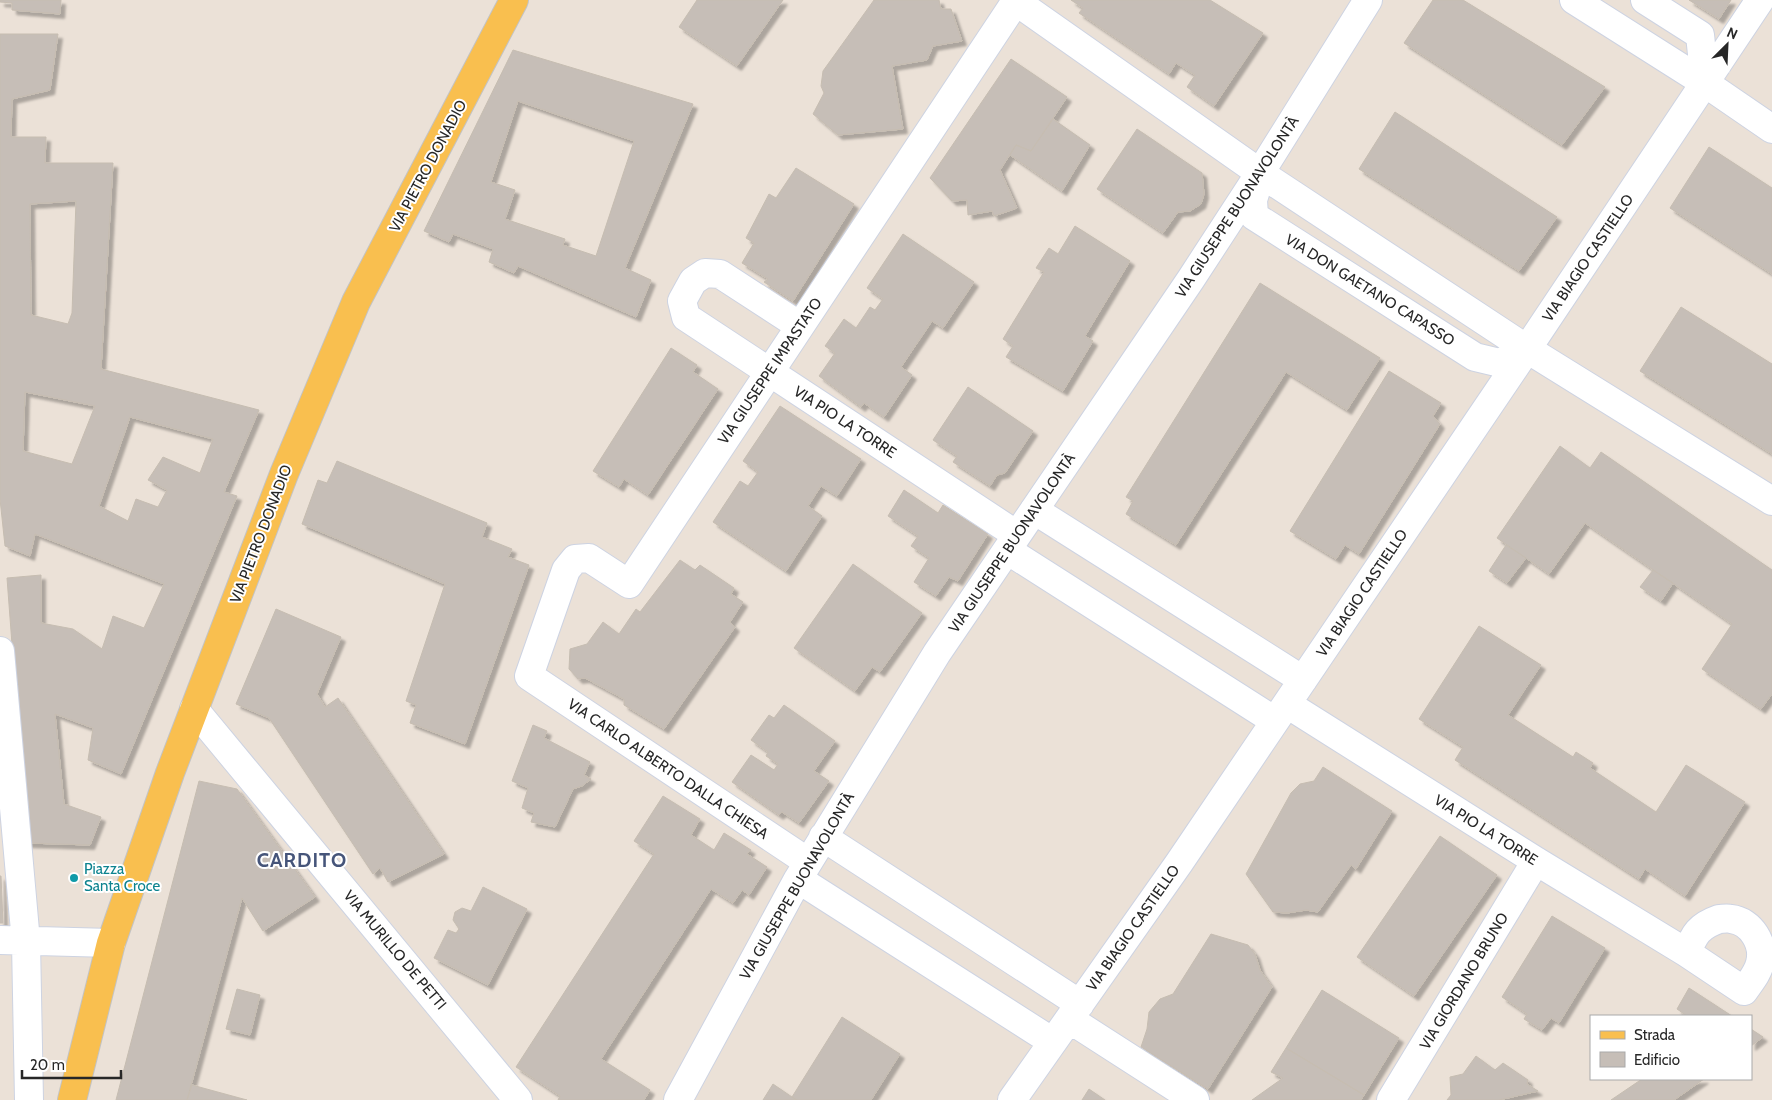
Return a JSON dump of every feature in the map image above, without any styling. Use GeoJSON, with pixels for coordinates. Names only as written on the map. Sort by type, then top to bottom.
{"type":"FeatureCollection","features":[{"type":"Feature","properties":{"kind":"main road","name":"VIA PIETRO DONADIO"},"geometry":{"type":"LineString","coordinates":[[74,1098],[111,943],[170,773],[284,474],[356,302],[514,0]]}},
{"type":"Feature","properties":{"kind":"street","name":"VIA GIUSEPPE BUONAVOLONTÀ"},"geometry":{"type":"LineString","coordinates":[[678,1100],[803,870],[937,653],[1191,279],[1368,0]]}},
{"type":"Feature","properties":{"kind":"street"},"geometry":{"type":"LineString","coordinates":[[1574,0],[1706,83],[1772,129]]}},
{"type":"Feature","properties":{"kind":"street"},"geometry":{"type":"LineString","coordinates":[[1645,0],[1700,35],[1706,83]]}},
{"type":"Feature","properties":{"kind":"street","name":"VIA BIAGIO CASTIELLO"},"geometry":{"type":"LineString","coordinates":[[1012,1100],[1179,863],[1281,713],[1760,0]]}},
{"type":"Feature","properties":{"kind":"street"},"geometry":{"type":"LineString","coordinates":[[1015,1],[1260,173],[1527,349],[1772,501]]}},
{"type":"Feature","properties":{"kind":"street","name":"VIA GIUSEPPE IMPASTATO"},"geometry":{"type":"LineString","coordinates":[[529,676],[566,570],[575,559],[588,558],[629,584],[1015,1]]}},
{"type":"Feature","properties":{"kind":"street","name":"VIA DON GAETANO CAPASSO"},"geometry":{"type":"LineString","coordinates":[[1260,173],[1253,200],[1254,216],[1475,357],[1500,363],[1527,349]]}},
{"type":"Feature","properties":{"kind":"street","name":"VIA PIO LA TORRE"},"geometry":{"type":"LineString","coordinates":[[800,326],[720,274],[705,273],[692,281],[682,301],[686,317],[1012,542],[1281,713],[1536,861],[1687,953]]}},
{"type":"Feature","properties":{"kind":"street"},"geometry":{"type":"LineString","coordinates":[[1034,510],[1303,680]]}},
{"type":"Feature","properties":{"kind":"street"},"geometry":{"type":"LineString","coordinates":[[0,651],[13,941],[29,1100]]}},
{"type":"Feature","properties":{"kind":"street","name":"VIA CARLO ALBERTO DALLA CHIESA"},"geometry":{"type":"LineString","coordinates":[[529,676],[803,870],[1053,1042]]}},
{"type":"Feature","properties":{"kind":"street","name":"VIA MURILLO DE PETTI"},"geometry":{"type":"LineString","coordinates":[[194,709],[518,1100]]}},
{"type":"Feature","properties":{"kind":"street"},"geometry":{"type":"LineString","coordinates":[[823,837],[1074,1012],[1194,1100]]}},
{"type":"Feature","properties":{"kind":"street","name":"VIA GIORDANO BRUNO"},"geometry":{"type":"LineString","coordinates":[[1391,1100],[1536,861]]}},
{"type":"Feature","properties":{"kind":"street"},"geometry":{"type":"LineString","coordinates":[[13,941],[111,943]]}},
{"type":"Feature","properties":{"kind":"building"},"geometry":{"type":"Polygon","coordinates":[[[0,0],[61,0],[60,14],[12,10],[12,3],[0,2],[0,0]]]}},
{"type":"Feature","properties":{"kind":"building"},"geometry":{"type":"Polygon","coordinates":[[[697,0],[783,0],[737,66],[679,27],[697,0]]]}},
{"type":"Feature","properties":{"kind":"building"},"geometry":{"type":"Polygon","coordinates":[[[874,0],[939,0],[941,9],[951,9],[962,41],[933,46],[927,60],[892,66],[903,129],[838,135],[813,114],[824,93],[821,86],[823,71],[874,0]]]}},
{"type":"Feature","properties":{"kind":"building"},"geometry":{"type":"Polygon","coordinates":[[[1071,0],[1210,0],[1263,33],[1214,106],[1187,87],[1195,75],[1176,63],[1169,74],[1079,13],[1083,8],[1071,0]]]}},
{"type":"Feature","properties":{"kind":"building"},"geometry":{"type":"Polygon","coordinates":[[[1433,0],[1463,0],[1605,87],[1562,145],[1404,43],[1433,0]]]}},
{"type":"Feature","properties":{"kind":"building"},"geometry":{"type":"Polygon","coordinates":[[[1689,0],[1731,0],[1719,19],[1689,0]]]}},
{"type":"Feature","properties":{"kind":"building"},"geometry":{"type":"Polygon","coordinates":[[[0,34],[58,34],[50,90],[12,99],[11,137],[46,137],[45,163],[113,163],[101,369],[259,410],[224,492],[237,496],[121,774],[88,760],[93,728],[55,714],[64,804],[101,817],[90,845],[27,843],[7,578],[41,575],[41,623],[73,629],[102,649],[113,616],[144,628],[164,584],[35,534],[30,556],[5,546],[0,499],[0,34]],[[76,201],[30,204],[31,315],[68,324],[72,313],[76,201]],[[25,392],[23,451],[72,464],[95,406],[25,392]],[[130,417],[99,506],[128,521],[136,499],[158,507],[167,490],[148,480],[163,457],[200,473],[213,439],[130,417]]]}},
{"type":"Feature","properties":{"kind":"building"},"geometry":{"type":"Polygon","coordinates":[[[513,50],[693,104],[625,268],[651,280],[636,317],[518,266],[514,273],[489,262],[493,249],[453,234],[449,242],[424,231],[513,50]],[[518,101],[491,182],[515,190],[505,219],[565,239],[563,245],[596,256],[634,141],[518,101]]]}},
{"type":"Feature","properties":{"kind":"building"},"geometry":{"type":"Polygon","coordinates":[[[1011,59],[1067,97],[1031,151],[1016,145],[1000,170],[1017,208],[994,216],[992,211],[968,215],[967,200],[952,201],[930,178],[1011,59]]]}},
{"type":"Feature","properties":{"kind":"building"},"geometry":{"type":"Polygon","coordinates":[[[1395,112],[1557,217],[1519,271],[1359,169],[1395,112]]]}},
{"type":"Feature","properties":{"kind":"building"},"geometry":{"type":"Polygon","coordinates":[[[1053,119],[1090,145],[1062,191],[1010,155],[1016,145],[1031,151],[1053,119]]]}},
{"type":"Feature","properties":{"kind":"building"},"geometry":{"type":"Polygon","coordinates":[[[1137,129],[1202,173],[1204,194],[1201,204],[1190,211],[1178,212],[1163,233],[1097,189],[1137,129]]]}},
{"type":"Feature","properties":{"kind":"building"},"geometry":{"type":"Polygon","coordinates":[[[1709,147],[1772,188],[1772,274],[1670,208],[1709,147]]]}},
{"type":"Feature","properties":{"kind":"building"},"geometry":{"type":"Polygon","coordinates":[[[796,168],[854,204],[793,301],[764,282],[768,279],[742,263],[754,243],[746,238],[769,194],[776,198],[796,168]]]}},
{"type":"Feature","properties":{"kind":"building"},"geometry":{"type":"Polygon","coordinates":[[[1075,226],[1130,261],[1085,336],[1093,341],[1063,391],[1006,357],[1013,346],[1003,339],[1044,272],[1036,268],[1049,248],[1058,254],[1075,226]]]}},
{"type":"Feature","properties":{"kind":"building"},"geometry":{"type":"Polygon","coordinates":[[[903,234],[974,282],[943,328],[932,321],[901,367],[912,375],[884,417],[864,403],[861,407],[819,376],[835,353],[825,346],[844,319],[856,328],[870,307],[875,310],[883,299],[867,288],[903,234]]]}},
{"type":"Feature","properties":{"kind":"building"},"geometry":{"type":"Polygon","coordinates":[[[1260,283],[1380,358],[1347,410],[1286,372],[1176,545],[1126,514],[1133,501],[1126,497],[1260,283]]]}},
{"type":"Feature","properties":{"kind":"building"},"geometry":{"type":"Polygon","coordinates":[[[1681,307],[1772,364],[1772,454],[1640,371],[1681,307]]]}},
{"type":"Feature","properties":{"kind":"building"},"geometry":{"type":"Polygon","coordinates":[[[671,348],[697,365],[693,372],[718,389],[648,495],[624,479],[619,487],[593,471],[671,348]]]}},
{"type":"Feature","properties":{"kind":"building"},"geometry":{"type":"Polygon","coordinates":[[[1389,371],[1441,403],[1433,416],[1440,424],[1359,554],[1345,545],[1336,559],[1290,531],[1389,371]]]}},
{"type":"Feature","properties":{"kind":"building"},"geometry":{"type":"Polygon","coordinates":[[[968,387],[1033,431],[1005,473],[997,475],[990,486],[953,462],[957,456],[933,440],[968,387]]]}},
{"type":"Feature","properties":{"kind":"building"},"geometry":{"type":"Polygon","coordinates":[[[780,406],[861,459],[837,496],[821,486],[808,506],[822,516],[786,571],[713,522],[740,481],[748,486],[758,472],[743,461],[780,406]]]}},
{"type":"Feature","properties":{"kind":"building"},"geometry":{"type":"Polygon","coordinates":[[[1560,446],[1590,468],[1601,452],[1772,570],[1772,694],[1761,709],[1702,669],[1732,624],[1585,523],[1549,574],[1497,538],[1560,446]]]}},
{"type":"Feature","properties":{"kind":"building"},"geometry":{"type":"Polygon","coordinates":[[[337,461],[487,523],[482,537],[512,549],[508,557],[529,565],[465,744],[410,723],[416,705],[406,701],[445,584],[302,524],[318,480],[327,483],[337,461]]]}},
{"type":"Feature","properties":{"kind":"building"},"geometry":{"type":"Polygon","coordinates":[[[904,490],[938,513],[943,505],[988,534],[958,581],[949,577],[936,596],[914,582],[929,558],[911,546],[918,536],[888,516],[904,490]]]}},
{"type":"Feature","properties":{"kind":"building"},"geometry":{"type":"Polygon","coordinates":[[[1506,545],[1526,558],[1507,583],[1489,571],[1506,545]]]}},
{"type":"Feature","properties":{"kind":"building"},"geometry":{"type":"Polygon","coordinates":[[[680,560],[695,570],[700,565],[734,588],[731,594],[743,602],[730,622],[735,627],[664,729],[624,705],[624,699],[585,678],[578,679],[569,669],[570,649],[587,644],[603,622],[619,634],[636,609],[640,612],[680,560]]]}},
{"type":"Feature","properties":{"kind":"building"},"geometry":{"type":"Polygon","coordinates":[[[853,564],[922,613],[880,672],[872,667],[855,691],[794,648],[853,564]]]}},
{"type":"Feature","properties":{"kind":"building"},"geometry":{"type":"Polygon","coordinates":[[[1653,570],[1673,583],[1661,601],[1640,587],[1653,570]]]}},
{"type":"Feature","properties":{"kind":"building"},"geometry":{"type":"Polygon","coordinates":[[[276,609],[341,637],[317,694],[325,707],[338,698],[444,854],[388,882],[380,868],[373,874],[269,718],[236,704],[276,609]]]}},
{"type":"Feature","properties":{"kind":"building"},"geometry":{"type":"Polygon","coordinates":[[[1479,626],[1541,665],[1508,715],[1573,757],[1576,752],[1593,763],[1590,768],[1656,812],[1686,765],[1745,802],[1685,896],[1645,869],[1639,879],[1455,760],[1463,747],[1419,719],[1479,626]]]}},
{"type":"Feature","properties":{"kind":"building"},"geometry":{"type":"Polygon","coordinates":[[[784,705],[835,741],[814,771],[829,781],[799,823],[782,812],[779,815],[732,782],[751,755],[774,770],[778,764],[766,756],[768,752],[751,740],[769,715],[774,718],[784,705]]]}},
{"type":"Feature","properties":{"kind":"building"},"geometry":{"type":"Polygon","coordinates":[[[533,725],[547,731],[544,738],[590,762],[584,775],[591,779],[582,786],[573,789],[555,827],[531,822],[534,813],[522,808],[528,788],[512,781],[533,725]]]}},
{"type":"Feature","properties":{"kind":"building"},"geometry":{"type":"Polygon","coordinates":[[[1323,767],[1392,811],[1356,869],[1351,865],[1318,912],[1306,910],[1287,913],[1273,912],[1246,874],[1291,793],[1300,784],[1314,781],[1323,767]]]}},
{"type":"Feature","properties":{"kind":"building"},"geometry":{"type":"Polygon","coordinates":[[[199,781],[237,789],[315,897],[263,931],[242,898],[187,1100],[116,1100],[199,781]]]}},
{"type":"Feature","properties":{"kind":"building"},"geometry":{"type":"Polygon","coordinates":[[[663,796],[700,819],[691,835],[714,850],[724,833],[751,850],[747,854],[767,867],[749,895],[742,890],[733,903],[711,889],[601,1059],[650,1090],[644,1100],[558,1100],[560,1096],[516,1067],[654,854],[634,841],[663,796]]]}},
{"type":"Feature","properties":{"kind":"building"},"geometry":{"type":"Polygon","coordinates":[[[1440,836],[1497,875],[1414,996],[1357,957],[1440,836]]]}},
{"type":"Feature","properties":{"kind":"building"},"geometry":{"type":"Polygon","coordinates":[[[1,876],[3,923],[0,923],[1,876]]]}},
{"type":"Feature","properties":{"kind":"building"},"geometry":{"type":"Polygon","coordinates":[[[483,887],[527,909],[488,985],[434,958],[448,930],[456,933],[459,929],[453,920],[455,912],[462,908],[471,911],[483,887]]]}},
{"type":"Feature","properties":{"kind":"building"},"geometry":{"type":"Polygon","coordinates":[[[1552,916],[1605,948],[1559,1023],[1551,1018],[1542,1030],[1524,1019],[1527,1014],[1502,997],[1552,916]]]}},
{"type":"Feature","properties":{"kind":"building"},"geometry":{"type":"Polygon","coordinates":[[[1211,934],[1248,945],[1255,954],[1260,970],[1272,987],[1208,1089],[1141,1047],[1147,1029],[1149,1012],[1160,999],[1173,994],[1211,934]]]}},
{"type":"Feature","properties":{"kind":"building"},"geometry":{"type":"Polygon","coordinates":[[[1689,988],[1730,1015],[1686,1015],[1677,1009],[1689,988]]]}},
{"type":"Feature","properties":{"kind":"building"},"geometry":{"type":"Polygon","coordinates":[[[237,989],[260,995],[250,1035],[226,1029],[237,989]]]}},
{"type":"Feature","properties":{"kind":"building"},"geometry":{"type":"Polygon","coordinates":[[[1322,990],[1399,1038],[1364,1095],[1286,1048],[1322,990]]]}},
{"type":"Feature","properties":{"kind":"building"},"geometry":{"type":"Polygon","coordinates":[[[842,1017],[900,1054],[871,1100],[797,1100],[792,1097],[842,1017]]]}},
{"type":"Feature","properties":{"kind":"building"},"geometry":{"type":"Polygon","coordinates":[[[1752,1030],[1763,1037],[1752,1045],[1752,1030]]]}},
{"type":"Feature","properties":{"kind":"building"},"geometry":{"type":"Polygon","coordinates":[[[1286,1048],[1364,1095],[1361,1100],[1252,1100],[1283,1078],[1271,1072],[1286,1048]]]}},
{"type":"Feature","properties":{"kind":"building"},"geometry":{"type":"Polygon","coordinates":[[[1476,1056],[1495,1070],[1503,1063],[1528,1080],[1527,1084],[1538,1091],[1499,1100],[1447,1100],[1451,1095],[1450,1077],[1463,1074],[1476,1056]]]}},
{"type":"Feature","properties":{"kind":"building"},"geometry":{"type":"Polygon","coordinates":[[[1641,1080],[1703,1080],[1674,1100],[1611,1100],[1641,1080]]]}},
{"type":"Feature","properties":{"kind":"building"},"geometry":{"type":"Polygon","coordinates":[[[773,1084],[792,1097],[797,1100],[763,1100],[773,1084]]]}},
{"type":"Feature","properties":{"kind":"building"},"geometry":{"type":"Polygon","coordinates":[[[192,1085],[247,1100],[187,1100],[192,1085]]]}},
{"type":"Feature","properties":{"kind":"building"},"geometry":{"type":"Polygon","coordinates":[[[1089,1089],[1105,1100],[1082,1100],[1089,1089]]]}},
{"type":"Feature","properties":{"kind":"place","name":"Piazza Santa Croce"},"geometry":{"type":"Point","coordinates":[74,878]}},
{"type":"Feature","properties":{"kind":"district","name":"CARDITO"},"geometry":{"type":"Point","coordinates":[302,860]}}]}
